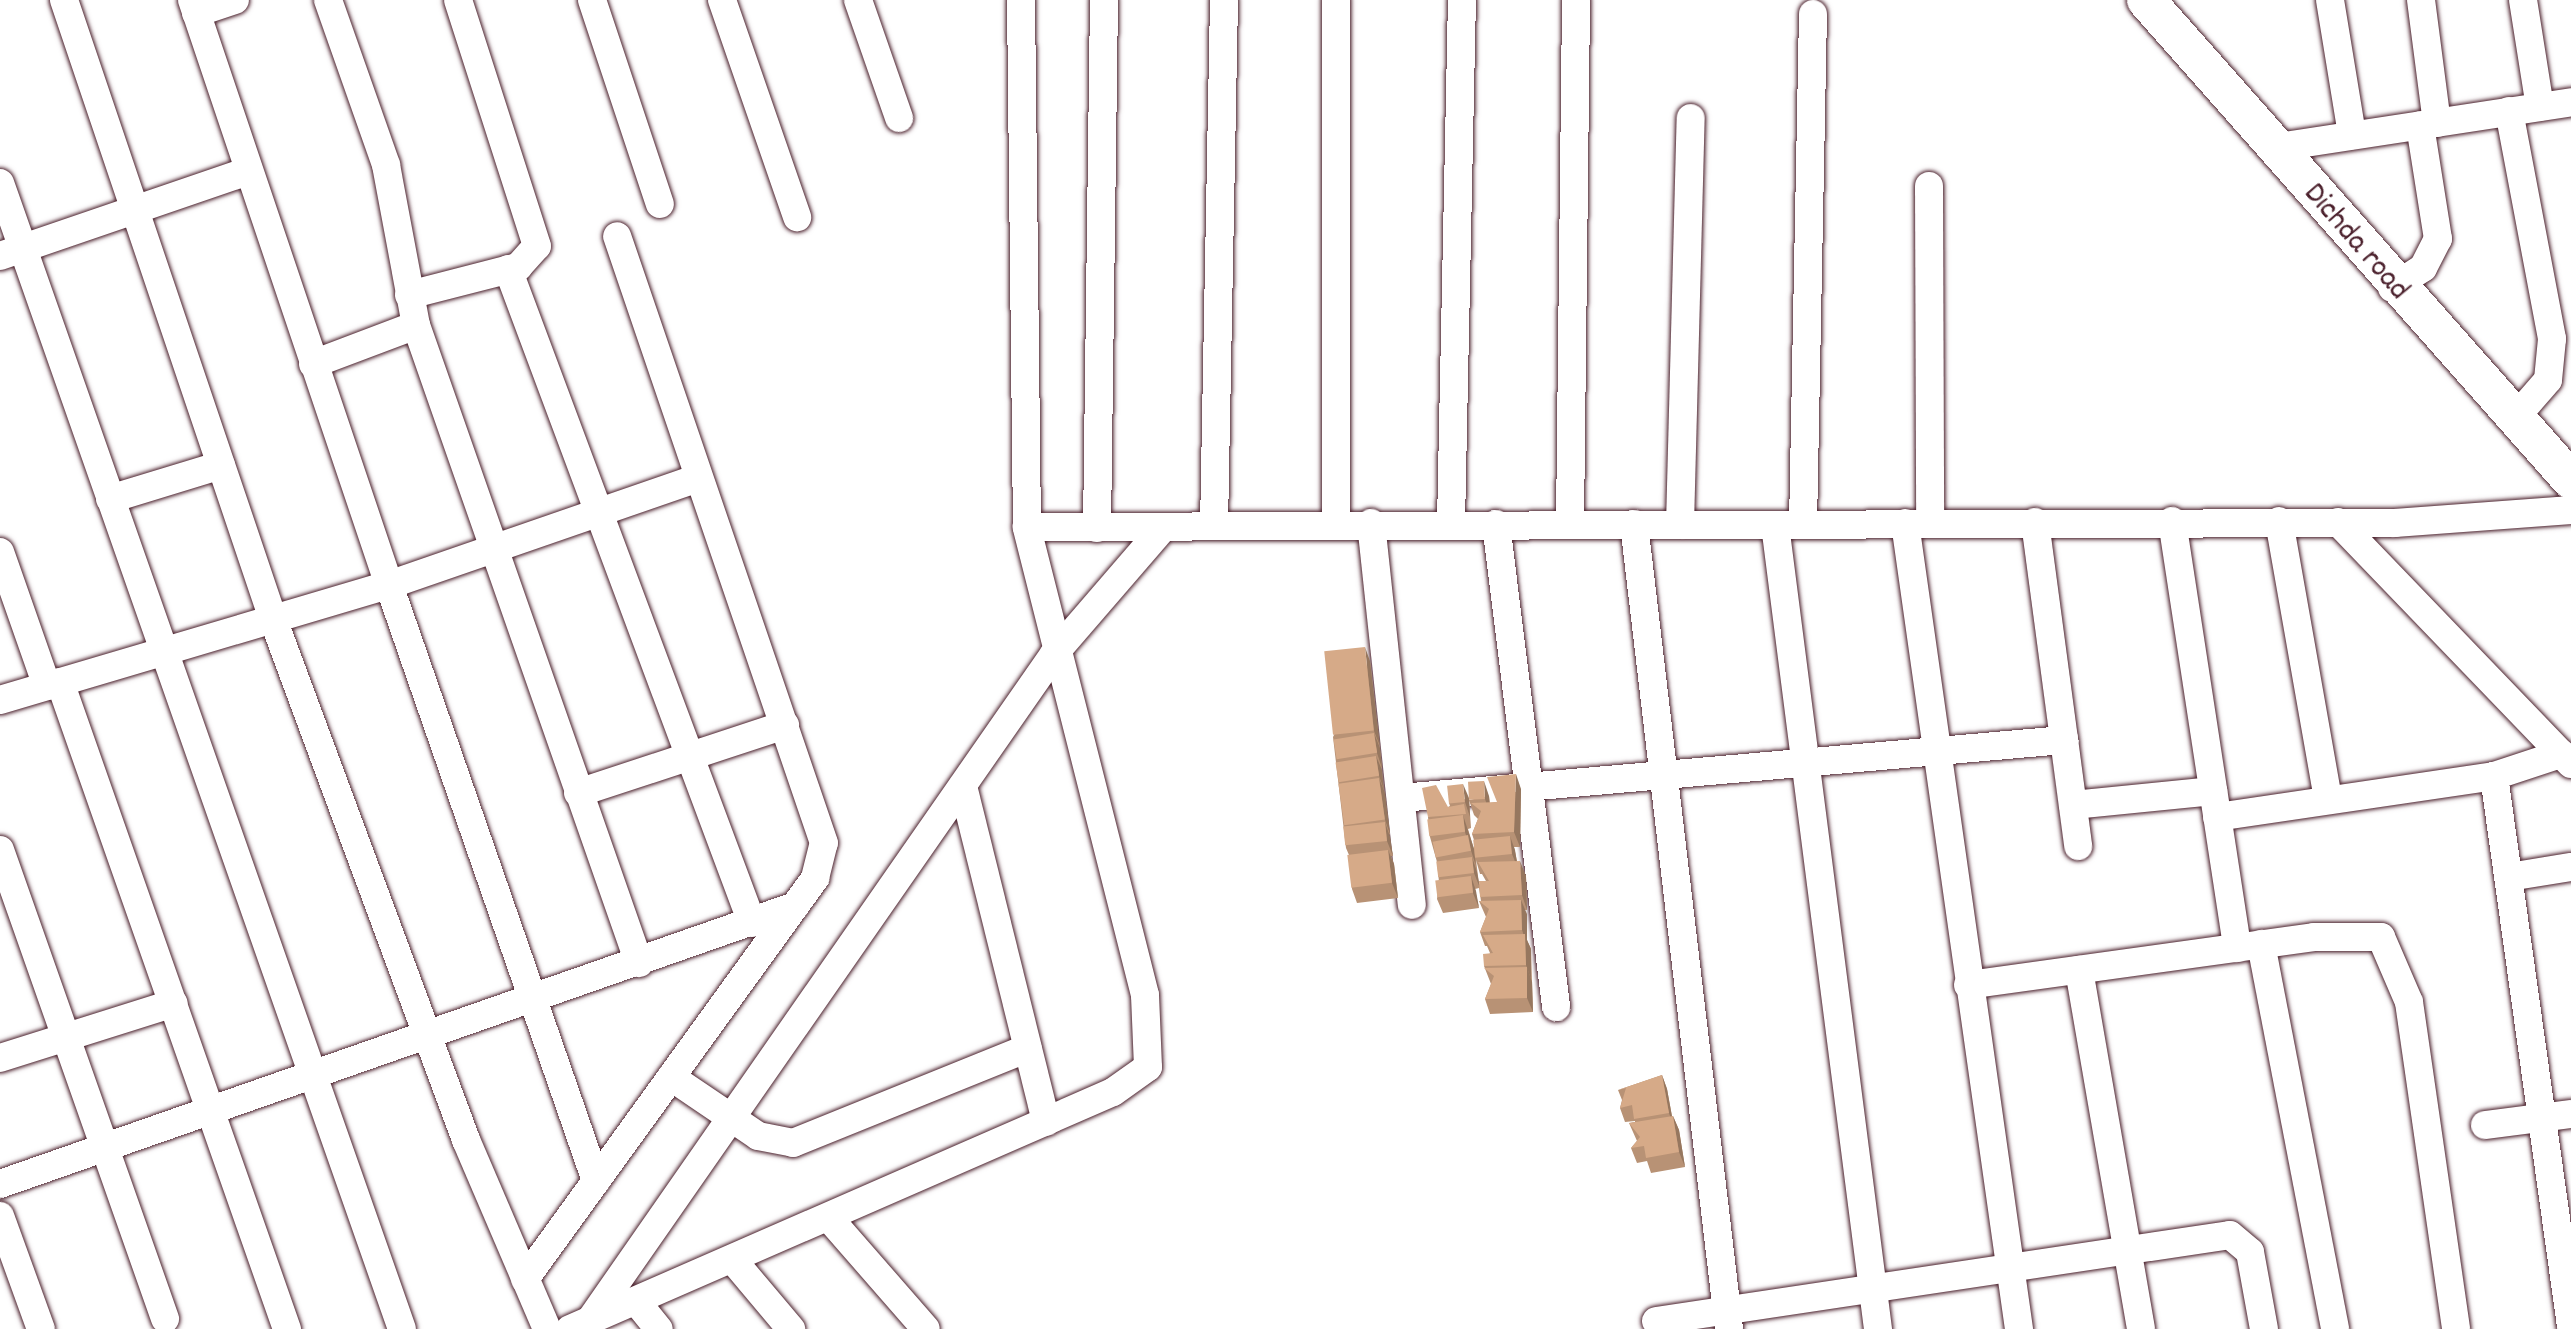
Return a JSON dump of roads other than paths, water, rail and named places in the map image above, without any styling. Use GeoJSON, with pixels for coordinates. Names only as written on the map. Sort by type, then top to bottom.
{"type":"FeatureCollection","features":[{"type":"Feature","properties":{"kind":"main road","name":"Dichda road"},"geometry":{"type":"LineString","coordinates":[[2146,0],[2392,288],[2571,480]]}},
{"type":"Feature","properties":{"kind":"street"},"geometry":{"type":"LineString","coordinates":[[64,0],[273,619],[428,1037],[548,1329]]}},
{"type":"Feature","properties":{"kind":"street"},"geometry":{"type":"LineString","coordinates":[[235,0],[194,7],[388,585],[596,1181]]}},
{"type":"Feature","properties":{"kind":"street"},"geometry":{"type":"LineString","coordinates":[[328,0],[386,165],[416,326],[639,963]]}},
{"type":"Feature","properties":{"kind":"street"},"geometry":{"type":"LineString","coordinates":[[409,295],[508,269],[531,258],[536,231],[458,0]]}},
{"type":"Feature","properties":{"kind":"street"},"geometry":{"type":"LineString","coordinates":[[592,0],[660,204]]}},
{"type":"Feature","properties":{"kind":"street"},"geometry":{"type":"LineString","coordinates":[[722,0],[797,217]]}},
{"type":"Feature","properties":{"kind":"street"},"geometry":{"type":"LineString","coordinates":[[858,0],[899,118]]}},
{"type":"Feature","properties":{"kind":"street"},"geometry":{"type":"LineString","coordinates":[[581,1324],[1133,1081],[1153,1049],[1054,654],[1027,527],[1021,0]]}},
{"type":"Feature","properties":{"kind":"street"},"geometry":{"type":"LineString","coordinates":[[1097,528],[1104,0]]}},
{"type":"Feature","properties":{"kind":"street"},"geometry":{"type":"LineString","coordinates":[[1214,526],[1224,0]]}},
{"type":"Feature","properties":{"kind":"street"},"geometry":{"type":"LineString","coordinates":[[1336,0],[1336,522]]}},
{"type":"Feature","properties":{"kind":"street"},"geometry":{"type":"LineString","coordinates":[[1450,523],[1462,0]]}},
{"type":"Feature","properties":{"kind":"street"},"geometry":{"type":"LineString","coordinates":[[1570,524],[1576,0]]}},
{"type":"Feature","properties":{"kind":"street"},"geometry":{"type":"LineString","coordinates":[[2330,0],[2352,136]]}},
{"type":"Feature","properties":{"kind":"street"},"geometry":{"type":"LineString","coordinates":[[2392,288],[2423,268],[2438,239],[2420,0]]}},
{"type":"Feature","properties":{"kind":"street"},"geometry":{"type":"LineString","coordinates":[[2523,0],[2540,106]]}},
{"type":"Feature","properties":{"kind":"street"},"geometry":{"type":"LineString","coordinates":[[1813,14],[1789,525],[1798,759],[1878,1329]]}},
{"type":"Feature","properties":{"kind":"street"},"geometry":{"type":"LineString","coordinates":[[2272,148],[2571,102]]}},
{"type":"Feature","properties":{"kind":"street"},"geometry":{"type":"LineString","coordinates":[[2509,112],[2552,350],[2548,380],[2514,419]]}},
{"type":"Feature","properties":{"kind":"street"},"geometry":{"type":"LineString","coordinates":[[1680,525],[1691,118]]}},
{"type":"Feature","properties":{"kind":"street"},"geometry":{"type":"LineString","coordinates":[[12,252],[248,171]]}},
{"type":"Feature","properties":{"kind":"street"},"geometry":{"type":"LineString","coordinates":[[0,183],[12,252],[110,499],[402,1329]]}},
{"type":"Feature","properties":{"kind":"street"},"geometry":{"type":"LineString","coordinates":[[1929,186],[1918,524],[1933,747],[2018,1329]]}},
{"type":"Feature","properties":{"kind":"street"},"geometry":{"type":"LineString","coordinates":[[525,1279],[795,906],[824,843],[617,236]]}},
{"type":"Feature","properties":{"kind":"street"},"geometry":{"type":"LineString","coordinates":[[508,269],[596,515],[752,923]]}},
{"type":"Feature","properties":{"kind":"street"},"geometry":{"type":"LineString","coordinates":[[313,364],[416,326]]}},
{"type":"Feature","properties":{"kind":"street"},"geometry":{"type":"LineString","coordinates":[[110,499],[221,465]]}},
{"type":"Feature","properties":{"kind":"street"},"geometry":{"type":"LineString","coordinates":[[0,700],[388,585],[698,478]]}},
{"type":"Feature","properties":{"kind":"street"},"geometry":{"type":"LineString","coordinates":[[1027,527],[1162,529],[1336,522],[2338,522],[2571,510]]}},
{"type":"Feature","properties":{"kind":"street"},"geometry":{"type":"LineString","coordinates":[[2172,521],[2215,804],[2335,1329]]}},
{"type":"Feature","properties":{"kind":"street"},"geometry":{"type":"LineString","coordinates":[[2279,521],[2328,800]]}},
{"type":"Feature","properties":{"kind":"street"},"geometry":{"type":"LineString","coordinates":[[2035,522],[2078,846]]}},
{"type":"Feature","properties":{"kind":"street"},"geometry":{"type":"LineString","coordinates":[[2338,522],[2568,761]]}},
{"type":"Feature","properties":{"kind":"street"},"geometry":{"type":"LineString","coordinates":[[1371,523],[1412,905]]}},
{"type":"Feature","properties":{"kind":"street"},"geometry":{"type":"LineString","coordinates":[[1496,524],[1533,783],[1556,1007]]}},
{"type":"Feature","properties":{"kind":"street"},"geometry":{"type":"LineString","coordinates":[[1634,524],[1659,772],[1728,1319]]}},
{"type":"Feature","properties":{"kind":"street"},"geometry":{"type":"LineString","coordinates":[[581,1324],[730,1119],[1054,654],[1162,529]]}},
{"type":"Feature","properties":{"kind":"street"},"geometry":{"type":"LineString","coordinates":[[0,552],[174,1003],[287,1329]]}},
{"type":"Feature","properties":{"kind":"street"},"geometry":{"type":"LineString","coordinates":[[578,793],[785,724]]}},
{"type":"Feature","properties":{"kind":"street"},"geometry":{"type":"LineString","coordinates":[[1401,798],[1933,747],[2064,740]]}},
{"type":"Feature","properties":{"kind":"street"},"geometry":{"type":"LineString","coordinates":[[2072,806],[2328,800],[2568,761]]}},
{"type":"Feature","properties":{"kind":"street"},"geometry":{"type":"LineString","coordinates":[[2494,776],[2509,877],[2558,1116],[2571,1326]]}},
{"type":"Feature","properties":{"kind":"street"},"geometry":{"type":"LineString","coordinates":[[963,786],[1046,1122]]}},
{"type":"Feature","properties":{"kind":"street"},"geometry":{"type":"LineString","coordinates":[[0,850],[165,1319]]}},
{"type":"Feature","properties":{"kind":"street"},"geometry":{"type":"LineString","coordinates":[[2509,877],[2571,868]]}},
{"type":"Feature","properties":{"kind":"street"},"geometry":{"type":"LineString","coordinates":[[0,1184],[213,1113],[795,906]]}},
{"type":"Feature","properties":{"kind":"street"},"geometry":{"type":"LineString","coordinates":[[1968,985],[2368,933],[2392,946],[2409,1002],[2456,1329]]}},
{"type":"Feature","properties":{"kind":"street"},"geometry":{"type":"LineString","coordinates":[[2078,970],[2141,1329]]}},
{"type":"Feature","properties":{"kind":"street"},"geometry":{"type":"LineString","coordinates":[[0,1058],[174,1003]]}},
{"type":"Feature","properties":{"kind":"street"},"geometry":{"type":"LineString","coordinates":[[671,1077],[730,1119],[776,1143],[812,1140],[1028,1048]]}},
{"type":"Feature","properties":{"kind":"street"},"geometry":{"type":"LineString","coordinates":[[2486,1125],[2558,1116]]}},
{"type":"Feature","properties":{"kind":"street"},"geometry":{"type":"LineString","coordinates":[[0,1216],[41,1329]]}},
{"type":"Feature","properties":{"kind":"street"},"geometry":{"type":"LineString","coordinates":[[829,1218],[926,1329]]}},
{"type":"Feature","properties":{"kind":"street"},"geometry":{"type":"LineString","coordinates":[[1656,1321],[1728,1319],[1873,1289],[2215,1235],[2242,1240],[2264,1329]]}},
{"type":"Feature","properties":{"kind":"street"},"geometry":{"type":"LineString","coordinates":[[732,1259],[791,1329]]}},
{"type":"Feature","properties":{"kind":"street"},"geometry":{"type":"LineString","coordinates":[[636,1300],[658,1329]]}}]}
